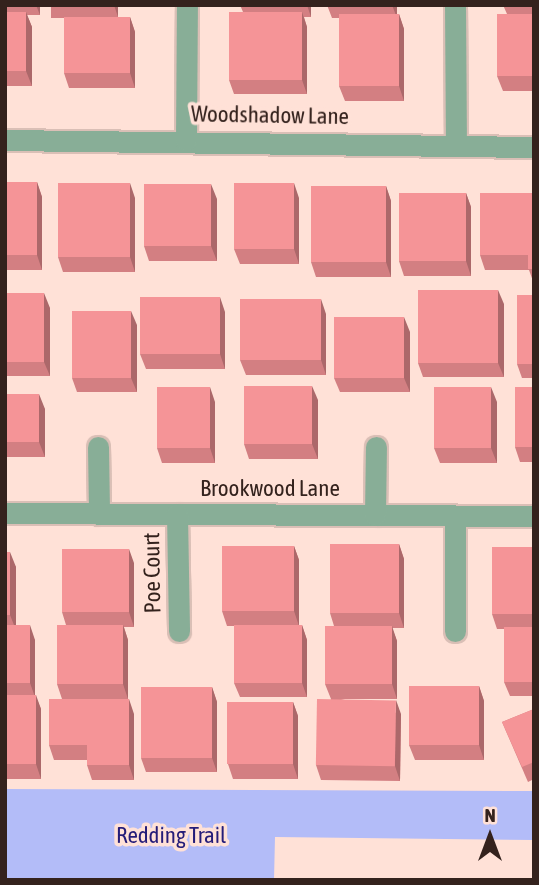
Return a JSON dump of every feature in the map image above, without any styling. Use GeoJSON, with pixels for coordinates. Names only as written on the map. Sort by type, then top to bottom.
{"type":"FeatureCollection","features":[{"type":"Feature","properties":{"kind":"street"},"geometry":{"type":"LineString","coordinates":[[186,139],[187,5]]}},
{"type":"Feature","properties":{"kind":"street"},"geometry":{"type":"LineString","coordinates":[[455,5],[456,145]]}},
{"type":"Feature","properties":{"kind":"street","name":"Woodshadow Lane"},"geometry":{"type":"LineString","coordinates":[[5,139],[186,139],[534,146]]}},
{"type":"Feature","properties":{"kind":"street"},"geometry":{"type":"LineString","coordinates":[[98,447],[99,513]]}},
{"type":"Feature","properties":{"kind":"street"},"geometry":{"type":"LineString","coordinates":[[375,514],[376,447]]}},
{"type":"Feature","properties":{"kind":"street","name":"Brookwood Lane"},"geometry":{"type":"LineString","coordinates":[[5,513],[534,516]]}},
{"type":"Feature","properties":{"kind":"street","name":"Poe Court"},"geometry":{"type":"LineString","coordinates":[[177,513],[179,631]]}},
{"type":"Feature","properties":{"kind":"street"},"geometry":{"type":"LineString","coordinates":[[454,516],[455,631]]}},
{"type":"Feature","properties":{"kind":"green space","name":"Redding Trail"},"geometry":{"type":"Polygon","coordinates":[[[5,789],[534,791],[534,840],[275,837],[274,880],[5,880],[5,789]]]}},
{"type":"Feature","properties":{"kind":"building"},"geometry":{"type":"Polygon","coordinates":[[[5,12],[26,12],[26,71],[5,71],[5,12]]]}},
{"type":"Feature","properties":{"kind":"building"},"geometry":{"type":"Polygon","coordinates":[[[229,12],[302,12],[302,80],[229,80],[229,12]]]}},
{"type":"Feature","properties":{"kind":"building"},"geometry":{"type":"Polygon","coordinates":[[[339,14],[399,14],[399,86],[339,86],[339,14]]]}},
{"type":"Feature","properties":{"kind":"building"},"geometry":{"type":"Polygon","coordinates":[[[497,14],[534,14],[534,76],[497,76],[497,14]]]}},
{"type":"Feature","properties":{"kind":"building"},"geometry":{"type":"Polygon","coordinates":[[[64,17],[130,17],[130,73],[64,73],[64,17]]]}},
{"type":"Feature","properties":{"kind":"building"},"geometry":{"type":"Polygon","coordinates":[[[5,182],[37,182],[37,255],[5,255],[5,182]]]}},
{"type":"Feature","properties":{"kind":"building"},"geometry":{"type":"Polygon","coordinates":[[[58,183],[130,183],[130,257],[58,257],[58,183]]]}},
{"type":"Feature","properties":{"kind":"building"},"geometry":{"type":"Polygon","coordinates":[[[234,183],[294,183],[294,249],[234,249],[234,183]]]}},
{"type":"Feature","properties":{"kind":"building"},"geometry":{"type":"Polygon","coordinates":[[[144,184],[211,184],[211,246],[144,246],[144,184]]]}},
{"type":"Feature","properties":{"kind":"building"},"geometry":{"type":"Polygon","coordinates":[[[311,186],[386,186],[386,262],[311,262],[311,186]]]}},
{"type":"Feature","properties":{"kind":"building"},"geometry":{"type":"Polygon","coordinates":[[[399,193],[466,193],[466,261],[399,261],[399,193]]]}},
{"type":"Feature","properties":{"kind":"building"},"geometry":{"type":"Polygon","coordinates":[[[480,193],[534,193],[534,269],[528,269],[528,255],[480,255],[480,193]]]}},
{"type":"Feature","properties":{"kind":"building"},"geometry":{"type":"Polygon","coordinates":[[[418,290],[498,290],[498,363],[418,363],[418,290]]]}},
{"type":"Feature","properties":{"kind":"building"},"geometry":{"type":"Polygon","coordinates":[[[5,293],[44,293],[44,362],[5,362],[5,293]]]}},
{"type":"Feature","properties":{"kind":"building"},"geometry":{"type":"Polygon","coordinates":[[[517,295],[534,295],[534,364],[517,364],[517,295]]]}},
{"type":"Feature","properties":{"kind":"building"},"geometry":{"type":"Polygon","coordinates":[[[140,297],[220,297],[220,354],[140,354],[140,297]]]}},
{"type":"Feature","properties":{"kind":"building"},"geometry":{"type":"Polygon","coordinates":[[[240,299],[321,299],[321,360],[240,360],[240,299]]]}},
{"type":"Feature","properties":{"kind":"building"},"geometry":{"type":"Polygon","coordinates":[[[72,311],[131,311],[131,378],[72,378],[72,311]]]}},
{"type":"Feature","properties":{"kind":"building"},"geometry":{"type":"Polygon","coordinates":[[[334,317],[404,317],[404,378],[334,378],[334,317]]]}},
{"type":"Feature","properties":{"kind":"building"},"geometry":{"type":"Polygon","coordinates":[[[244,386],[312,386],[312,444],[244,444],[244,386]]]}},
{"type":"Feature","properties":{"kind":"building"},"geometry":{"type":"Polygon","coordinates":[[[157,387],[210,387],[210,448],[157,448],[157,387]]]}},
{"type":"Feature","properties":{"kind":"building"},"geometry":{"type":"Polygon","coordinates":[[[434,387],[491,387],[491,448],[434,448],[434,387]]]}},
{"type":"Feature","properties":{"kind":"building"},"geometry":{"type":"Polygon","coordinates":[[[515,387],[534,387],[534,447],[515,447],[515,387]]]}},
{"type":"Feature","properties":{"kind":"building"},"geometry":{"type":"Polygon","coordinates":[[[5,394],[39,394],[39,442],[5,442],[5,394]]]}},
{"type":"Feature","properties":{"kind":"building"},"geometry":{"type":"Polygon","coordinates":[[[330,544],[399,544],[399,613],[330,613],[330,544]]]}},
{"type":"Feature","properties":{"kind":"building"},"geometry":{"type":"Polygon","coordinates":[[[222,546],[294,546],[294,611],[222,611],[222,546]]]}},
{"type":"Feature","properties":{"kind":"building"},"geometry":{"type":"Polygon","coordinates":[[[492,547],[534,547],[534,614],[492,614],[492,547]]]}},
{"type":"Feature","properties":{"kind":"building"},"geometry":{"type":"Polygon","coordinates":[[[62,549],[129,549],[129,612],[62,612],[62,549]]]}},
{"type":"Feature","properties":{"kind":"building"},"geometry":{"type":"Polygon","coordinates":[[[5,552],[10,552],[10,615],[5,615],[5,552]]]}},
{"type":"Feature","properties":{"kind":"building"},"geometry":{"type":"Polygon","coordinates":[[[5,625],[30,625],[30,683],[5,683],[5,625]]]}},
{"type":"Feature","properties":{"kind":"building"},"geometry":{"type":"Polygon","coordinates":[[[57,625],[123,625],[123,684],[57,684],[57,625]]]}},
{"type":"Feature","properties":{"kind":"building"},"geometry":{"type":"Polygon","coordinates":[[[234,625],[302,625],[302,683],[234,683],[234,625]]]}},
{"type":"Feature","properties":{"kind":"building"},"geometry":{"type":"Polygon","coordinates":[[[325,626],[392,626],[392,684],[325,684],[325,626]]]}},
{"type":"Feature","properties":{"kind":"building"},"geometry":{"type":"Polygon","coordinates":[[[504,627],[534,627],[534,682],[504,682],[504,627]]]}},
{"type":"Feature","properties":{"kind":"building"},"geometry":{"type":"Polygon","coordinates":[[[409,686],[479,686],[479,745],[409,745],[409,686]]]}},
{"type":"Feature","properties":{"kind":"building"},"geometry":{"type":"Polygon","coordinates":[[[141,687],[212,687],[212,758],[141,758],[141,687]]]}},
{"type":"Feature","properties":{"kind":"building"},"geometry":{"type":"Polygon","coordinates":[[[5,695],[36,695],[36,764],[5,764],[5,695]]]}},
{"type":"Feature","properties":{"kind":"building"},"geometry":{"type":"Polygon","coordinates":[[[49,699],[129,699],[129,765],[87,765],[87,745],[49,745],[49,699]]]}},
{"type":"Feature","properties":{"kind":"building"},"geometry":{"type":"Polygon","coordinates":[[[317,699],[396,700],[395,766],[316,765],[317,699]]]}},
{"type":"Feature","properties":{"kind":"building"},"geometry":{"type":"Polygon","coordinates":[[[227,702],[293,702],[293,764],[227,764],[227,702]]]}},
{"type":"Feature","properties":{"kind":"building"},"geometry":{"type":"Polygon","coordinates":[[[534,709],[534,762],[522,767],[502,722],[534,709]]]}}]}
